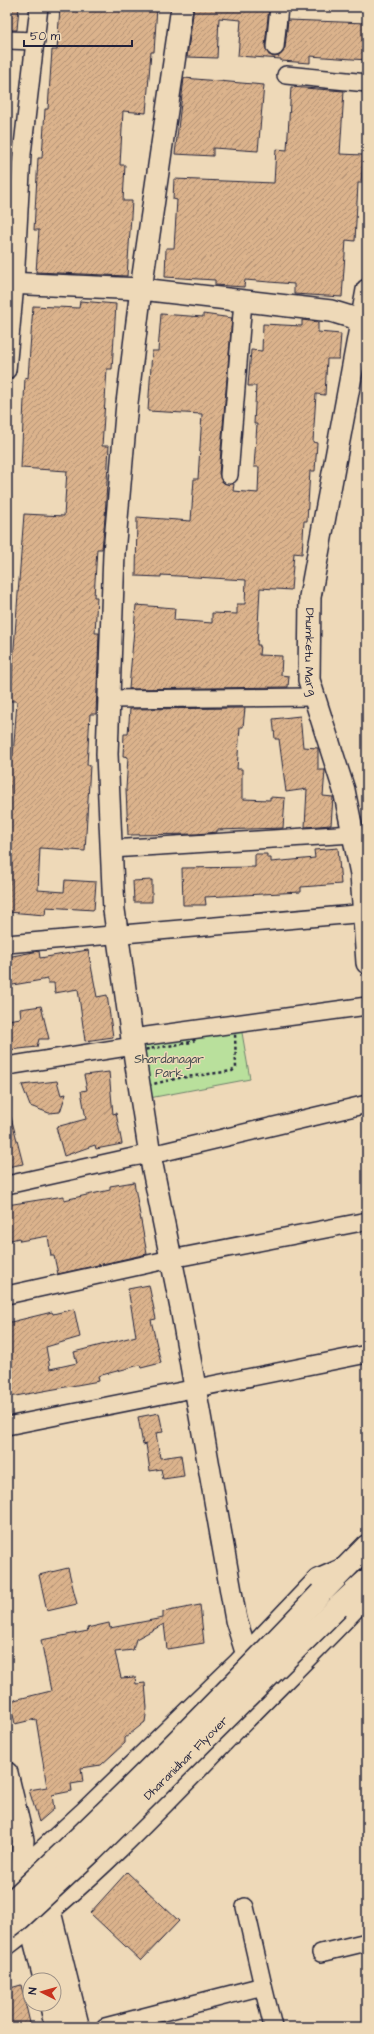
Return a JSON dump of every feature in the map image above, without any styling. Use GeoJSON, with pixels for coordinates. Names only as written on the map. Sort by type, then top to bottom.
{"type":"FeatureCollection","features":[{"type":"Feature","properties":{"kind":"main road","name":"Dharanidhar Flyover"},"geometry":{"type":"LineString","coordinates":[[7,1928],[20,1918],[92,1851],[330,1600],[342,1569],[367,1546]]}},
{"type":"Feature","properties":{"kind":"main road","name":"Dharanidhar Flyover"},"geometry":{"type":"LineString","coordinates":[[7,1906],[72,1845],[237,1681],[330,1600],[364,1582]]}},
{"type":"Feature","properties":{"kind":"main road"},"geometry":{"type":"LineString","coordinates":[[21,1871],[50,1909],[78,2027]]}},
{"type":"Feature","properties":{"kind":"main road"},"geometry":{"type":"LineString","coordinates":[[21,1871],[31,1926],[43,1972]]}},
{"type":"Feature","properties":{"kind":"main road"},"geometry":{"type":"LineString","coordinates":[[53,2012],[56,2027]]}},
{"type":"Feature","properties":{"kind":"street"},"geometry":{"type":"LineString","coordinates":[[7,370],[14,153],[36,42],[39,7]]}},
{"type":"Feature","properties":{"kind":"street"},"geometry":{"type":"LineString","coordinates":[[182,7],[141,289],[127,403],[114,553],[108,754],[111,849],[114,910],[117,935],[136,1045],[150,1155],[171,1259],[236,1620],[247,1655]]}},
{"type":"Feature","properties":{"kind":"street"},"geometry":{"type":"LineString","coordinates":[[275,47],[279,7]]}},
{"type":"Feature","properties":{"kind":"street"},"geometry":{"type":"LineString","coordinates":[[7,40],[36,42]]}},
{"type":"Feature","properties":{"kind":"street"},"geometry":{"type":"LineString","coordinates":[[286,75],[367,83]]}},
{"type":"Feature","properties":{"kind":"street"},"geometry":{"type":"LineString","coordinates":[[11,283],[141,289],[331,311],[365,322]]}},
{"type":"Feature","properties":{"kind":"street","name":"Dhumketu Marg"},"geometry":{"type":"LineString","coordinates":[[367,290],[365,322],[310,597],[309,680],[344,790],[361,874],[365,913],[367,963]]}},
{"type":"Feature","properties":{"kind":"street"},"geometry":{"type":"LineString","coordinates":[[228,475],[243,301]]}},
{"type":"Feature","properties":{"kind":"street"},"geometry":{"type":"LineString","coordinates":[[109,699],[314,697]]}},
{"type":"Feature","properties":{"kind":"street"},"geometry":{"type":"LineString","coordinates":[[111,849],[353,834]]}},
{"type":"Feature","properties":{"kind":"street"},"geometry":{"type":"LineString","coordinates":[[7,944],[365,913]]}},
{"type":"Feature","properties":{"kind":"street"},"geometry":{"type":"LineString","coordinates":[[7,1066],[367,1006]]}},
{"type":"Feature","properties":{"kind":"street"},"geometry":{"type":"LineString","coordinates":[[7,1185],[132,1157],[150,1155],[367,1104]]}},
{"type":"Feature","properties":{"kind":"street"},"geometry":{"type":"LineString","coordinates":[[7,1295],[171,1259],[367,1221]]}},
{"type":"Feature","properties":{"kind":"street"},"geometry":{"type":"LineString","coordinates":[[7,1426],[367,1354]]}},
{"type":"Feature","properties":{"kind":"street"},"geometry":{"type":"LineString","coordinates":[[21,1871],[247,1655],[318,1580],[342,1569]]}},
{"type":"Feature","properties":{"kind":"street"},"geometry":{"type":"LineString","coordinates":[[7,1944],[31,1926],[104,1860],[178,1788],[356,1606],[364,1582]]}},
{"type":"Feature","properties":{"kind":"street"},"geometry":{"type":"LineString","coordinates":[[7,1773],[11,1805],[23,1840],[21,1871]]}},
{"type":"Feature","properties":{"kind":"street"},"geometry":{"type":"LineString","coordinates":[[245,1907],[272,2027]]}},
{"type":"Feature","properties":{"kind":"street"},"geometry":{"type":"LineString","coordinates":[[321,1953],[367,1942]]}},
{"type":"Feature","properties":{"kind":"street"},"geometry":{"type":"LineString","coordinates":[[105,2027],[263,1986]]}},
{"type":"Feature","properties":{"kind":"path"},"geometry":{"type":"LineString","coordinates":[[225,1031],[235,1033],[236,1068],[232,1071],[179,1078],[149,1085],[146,1083],[136,1045],[192,1042],[199,1036],[225,1031]]}},
{"type":"Feature","properties":{"kind":"green space","name":"Shardanagar Park"},"geometry":{"type":"Polygon","coordinates":[[[241,1027],[250,1079],[144,1099],[137,1043],[241,1027]]]}},
{"type":"Feature","properties":{"kind":"building"},"geometry":{"type":"Polygon","coordinates":[[[7,7],[19,7],[17,30],[7,30],[7,7]]]}},
{"type":"Feature","properties":{"kind":"building"},"geometry":{"type":"Polygon","coordinates":[[[60,7],[157,7],[154,52],[151,52],[146,113],[123,111],[120,165],[125,165],[123,201],[132,201],[127,276],[36,272],[39,230],[34,230],[38,158],[42,158],[45,109],[48,109],[52,50],[57,50],[60,7]]]}},
{"type":"Feature","properties":{"kind":"building"},"geometry":{"type":"Polygon","coordinates":[[[194,7],[269,7],[265,46],[269,55],[274,57],[279,56],[285,48],[288,20],[367,23],[367,60],[310,56],[310,63],[238,56],[241,20],[219,18],[217,58],[187,57],[194,7]]]}},
{"type":"Feature","properties":{"kind":"building"},"geometry":{"type":"Polygon","coordinates":[[[184,78],[264,85],[258,151],[213,148],[213,156],[175,154],[184,78]]]}},
{"type":"Feature","properties":{"kind":"building"},"geometry":{"type":"Polygon","coordinates":[[[291,87],[344,91],[340,154],[363,155],[361,183],[358,183],[355,241],[346,240],[342,297],[294,294],[294,284],[245,280],[244,287],[215,285],[215,280],[165,277],[166,248],[174,248],[177,200],[173,199],[174,179],[274,183],[276,149],[287,150],[291,87]]]}},
{"type":"Feature","properties":{"kind":"building"},"geometry":{"type":"Polygon","coordinates":[[[80,301],[116,304],[112,369],[107,369],[102,446],[109,446],[105,518],[102,549],[97,549],[94,597],[97,597],[95,633],[99,633],[96,714],[90,714],[87,765],[90,765],[85,851],[40,848],[38,890],[64,892],[65,880],[96,882],[94,910],[46,907],[45,915],[8,912],[10,877],[7,876],[7,840],[10,785],[8,785],[10,756],[13,756],[17,701],[10,701],[24,514],[64,516],[67,471],[21,468],[25,377],[28,378],[33,306],[79,308],[80,301]]]}},
{"type":"Feature","properties":{"kind":"building"},"geometry":{"type":"Polygon","coordinates":[[[161,314],[203,317],[203,314],[232,318],[219,474],[224,483],[234,484],[233,491],[258,493],[259,467],[254,467],[257,424],[254,424],[256,386],[248,386],[251,350],[262,351],[263,324],[302,326],[302,320],[318,322],[318,332],[341,334],[339,359],[327,359],[325,395],[316,394],[313,442],[317,443],[315,471],[310,471],[307,521],[304,521],[302,554],[294,553],[291,590],[260,588],[257,645],[260,645],[259,655],[282,656],[281,675],[289,676],[288,687],[129,689],[136,605],[175,608],[174,620],[212,623],[212,613],[237,614],[237,604],[245,604],[246,580],[161,575],[161,577],[136,576],[137,517],[191,521],[194,479],[198,479],[202,414],[148,411],[152,351],[158,351],[161,314]]]}},
{"type":"Feature","properties":{"kind":"building"},"geometry":{"type":"Polygon","coordinates":[[[245,708],[243,727],[240,727],[237,769],[242,769],[242,799],[270,800],[270,797],[285,798],[283,828],[217,830],[217,832],[197,834],[128,835],[126,789],[128,757],[123,756],[124,734],[128,734],[130,709],[245,708]]]}},
{"type":"Feature","properties":{"kind":"building"},"geometry":{"type":"Polygon","coordinates":[[[300,716],[303,747],[318,748],[318,770],[325,770],[323,796],[333,797],[331,825],[305,827],[307,789],[286,792],[279,739],[275,739],[273,719],[300,716]]]}},
{"type":"Feature","properties":{"kind":"building"},"geometry":{"type":"Polygon","coordinates":[[[338,848],[341,884],[301,887],[301,892],[205,897],[206,905],[183,905],[182,868],[255,867],[255,854],[267,854],[267,858],[271,858],[271,862],[315,858],[314,850],[338,848]]]}},
{"type":"Feature","properties":{"kind":"building"},"geometry":{"type":"Polygon","coordinates":[[[152,880],[152,902],[134,902],[133,881],[152,880]]]}},
{"type":"Feature","properties":{"kind":"building"},"geometry":{"type":"Polygon","coordinates":[[[88,950],[97,997],[107,995],[113,1037],[85,1041],[78,989],[55,993],[54,983],[48,983],[48,979],[7,986],[7,957],[39,951],[40,958],[88,950]]]}},
{"type":"Feature","properties":{"kind":"building"},"geometry":{"type":"Polygon","coordinates":[[[41,1006],[49,1039],[39,1039],[37,1047],[10,1050],[7,1020],[21,1018],[20,1009],[41,1006]]]}},
{"type":"Feature","properties":{"kind":"building"},"geometry":{"type":"Polygon","coordinates":[[[109,1072],[113,1114],[116,1113],[122,1144],[96,1149],[95,1145],[64,1156],[56,1127],[86,1119],[81,1091],[87,1090],[84,1075],[109,1072]]]}},
{"type":"Feature","properties":{"kind":"building"},"geometry":{"type":"Polygon","coordinates":[[[57,1081],[61,1095],[66,1094],[60,1112],[49,1113],[30,1106],[22,1085],[57,1081]]]}},
{"type":"Feature","properties":{"kind":"building"},"geometry":{"type":"Polygon","coordinates":[[[7,1117],[11,1117],[23,1164],[7,1167],[7,1117]]]}},
{"type":"Feature","properties":{"kind":"building"},"geometry":{"type":"Polygon","coordinates":[[[134,1182],[147,1254],[58,1274],[54,1256],[51,1256],[48,1236],[20,1241],[19,1238],[7,1241],[7,1205],[64,1196],[64,1200],[110,1190],[110,1186],[134,1182]]]}},
{"type":"Feature","properties":{"kind":"building"},"geometry":{"type":"Polygon","coordinates":[[[149,1285],[156,1319],[151,1320],[161,1363],[141,1368],[140,1365],[98,1376],[99,1381],[10,1397],[7,1368],[12,1367],[7,1343],[7,1323],[52,1312],[53,1314],[74,1309],[80,1337],[46,1347],[50,1369],[77,1363],[74,1352],[136,1336],[128,1289],[149,1285]]]}},
{"type":"Feature","properties":{"kind":"building"},"geometry":{"type":"Polygon","coordinates":[[[159,1413],[163,1432],[156,1433],[160,1458],[181,1455],[184,1476],[163,1479],[161,1469],[150,1471],[146,1444],[143,1445],[138,1417],[159,1413]]]}},
{"type":"Feature","properties":{"kind":"building"},"geometry":{"type":"Polygon","coordinates":[[[68,1568],[77,1604],[47,1611],[39,1575],[68,1568]]]}},
{"type":"Feature","properties":{"kind":"building"},"geometry":{"type":"Polygon","coordinates":[[[200,1605],[204,1643],[167,1649],[164,1624],[136,1639],[133,1650],[115,1652],[121,1678],[135,1677],[136,1684],[145,1683],[147,1708],[145,1722],[125,1738],[125,1743],[101,1765],[81,1768],[83,1782],[71,1784],[72,1791],[52,1795],[54,1809],[39,1822],[29,1790],[47,1787],[36,1719],[15,1724],[10,1701],[51,1691],[41,1640],[88,1631],[87,1628],[109,1623],[110,1628],[163,1618],[163,1612],[200,1605]]]}},
{"type":"Feature","properties":{"kind":"building"},"geometry":{"type":"Polygon","coordinates":[[[127,1872],[179,1921],[141,1961],[90,1913],[127,1872]]]}},
{"type":"Feature","properties":{"kind":"building"},"geometry":{"type":"Polygon","coordinates":[[[21,1985],[22,2012],[27,2012],[31,2027],[7,2027],[7,1989],[21,1985]]]}}]}
